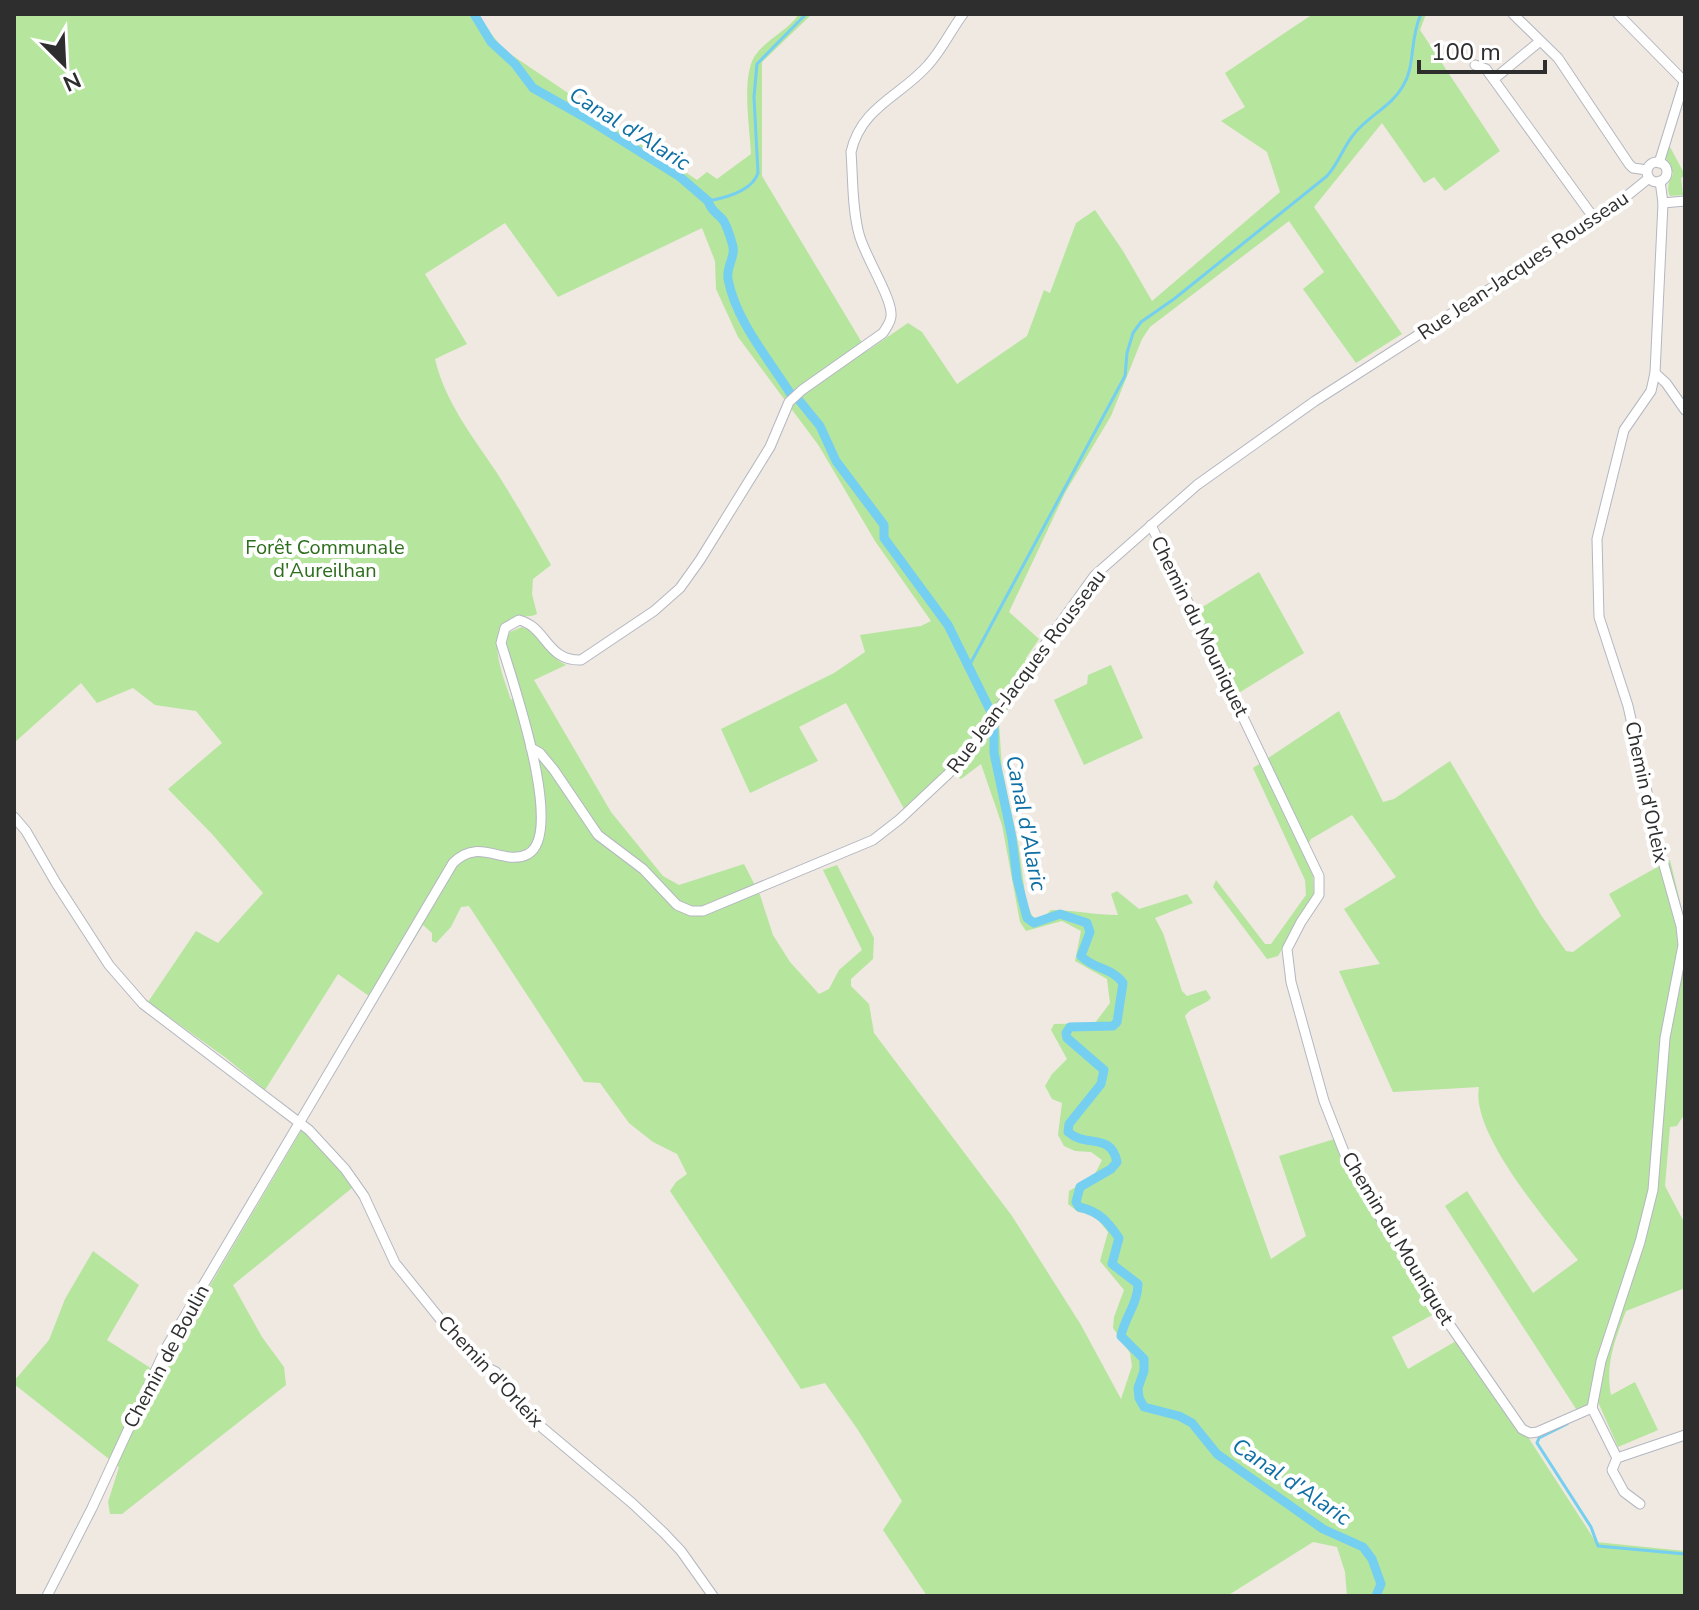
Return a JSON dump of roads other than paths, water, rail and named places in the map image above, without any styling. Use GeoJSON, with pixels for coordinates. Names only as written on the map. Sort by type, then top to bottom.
{"type":"FeatureCollection","features":[{"type":"Feature","properties":{"kind":"street","name":"Chemin de Boulin"},"geometry":{"type":"LineString","coordinates":[[47,1596],[92,1508],[166,1348],[453,863],[465,853],[478,851],[519,857],[534,850],[538,843],[543,823],[531,748],[501,643],[505,628],[519,620],[529,623],[559,656],[581,660],[667,601],[700,560],[770,447],[789,402],[883,333],[888,325],[892,315],[888,301],[863,249],[858,231],[851,152],[860,126],[927,66],[963,14]]}},
{"type":"Feature","properties":{"kind":"street"},"geometry":{"type":"LineString","coordinates":[[1513,14],[1558,58],[1629,164],[1660,181]]}},
{"type":"Feature","properties":{"kind":"street"},"geometry":{"type":"LineString","coordinates":[[1618,14],[1685,80],[1659,163]]}},
{"type":"Feature","properties":{"kind":"street"},"geometry":{"type":"LineString","coordinates":[[1494,79],[1539,42]]}},
{"type":"Feature","properties":{"kind":"street"},"geometry":{"type":"LineString","coordinates":[[1475,65],[1486,69],[1494,79],[1596,221]]}},
{"type":"Feature","properties":{"kind":"street","name":"Rue Jean-Jacques Rousseau"},"geometry":{"type":"LineString","coordinates":[[531,748],[540,753],[554,770],[598,835],[643,869],[677,905],[691,911],[703,911],[873,840],[948,774],[989,723],[1095,575],[1197,485],[1315,401],[1596,221],[1648,174],[1653,163],[1659,163]]}},
{"type":"Feature","properties":{"kind":"street","name":"Chemin d'Orleix"},"geometry":{"type":"LineString","coordinates":[[1592,1408],[1601,1361],[1640,1242],[1653,1190],[1665,1038],[1683,945],[1628,706],[1599,617],[1597,539],[1624,430],[1651,391],[1655,373],[1663,203],[1660,181],[1666,172],[1659,163]]}},
{"type":"Feature","properties":{"kind":"street"},"geometry":{"type":"LineString","coordinates":[[1663,203],[1685,201]]}},
{"type":"Feature","properties":{"kind":"street"},"geometry":{"type":"LineString","coordinates":[[1655,373],[1683,404]]}},
{"type":"Feature","properties":{"kind":"street","name":"Chemin du Mouniquet"},"geometry":{"type":"LineString","coordinates":[[1151,525],[1319,876],[1319,895],[1287,949],[1291,982],[1324,1101],[1344,1152],[1375,1209],[1445,1318],[1522,1429],[1537,1432],[1592,1408]]}},
{"type":"Feature","properties":{"kind":"street","name":"Chemin d'Orleix"},"geometry":{"type":"LineString","coordinates":[[14,817],[26,831],[109,965],[143,1004],[309,1130],[345,1169],[364,1196],[395,1263],[474,1361],[496,1372],[505,1389],[526,1414],[664,1533],[713,1596]]}},
{"type":"Feature","properties":{"kind":"street"},"geometry":{"type":"LineString","coordinates":[[1592,1408],[1617,1458]]}},
{"type":"Feature","properties":{"kind":"street"},"geometry":{"type":"LineString","coordinates":[[1640,1504],[1624,1492],[1612,1470],[1617,1458],[1685,1435]]}},
{"type":"Feature","properties":{"kind":"waterway","name":"Canal d'Alaric"},"geometry":{"type":"LineString","coordinates":[[474,14],[491,42],[515,64],[533,88],[680,177],[708,201],[724,222],[733,248],[728,279],[745,324],[790,393],[820,426],[836,461],[884,525],[884,538],[948,625],[991,712],[994,720],[994,753],[1027,918],[1034,923],[1060,914],[1087,923],[1090,932],[1081,956],[1114,974],[1123,983],[1117,1022],[1113,1026],[1070,1027],[1066,1033],[1067,1038],[1104,1070],[1101,1084],[1069,1124],[1068,1132],[1109,1147],[1117,1162],[1111,1169],[1080,1187],[1076,1202],[1079,1207],[1102,1218],[1115,1232],[1119,1238],[1112,1264],[1138,1284],[1121,1336],[1144,1359],[1139,1398],[1144,1407],[1179,1416],[1192,1423],[1217,1454],[1323,1529],[1363,1547],[1372,1559],[1381,1584],[1376,1596]]}},
{"type":"Feature","properties":{"kind":"waterway"},"geometry":{"type":"LineString","coordinates":[[708,201],[737,193],[755,179],[758,173],[754,97],[757,64],[806,14]]}},
{"type":"Feature","properties":{"kind":"waterway"},"geometry":{"type":"LineString","coordinates":[[968,668],[1125,376],[1133,333],[1141,322],[1327,176],[1354,134],[1403,86],[1410,70],[1421,14]]}},
{"type":"Feature","properties":{"kind":"waterway"},"geometry":{"type":"LineString","coordinates":[[1567,1424],[1539,1438],[1537,1443],[1591,1527],[1598,1546],[1685,1554]]}},
{"type":"Feature","properties":{"kind":"park label","name":"Forêt Communale d'Aureilhan"},"geometry":{"type":"Point","coordinates":[325,558]}}]}
